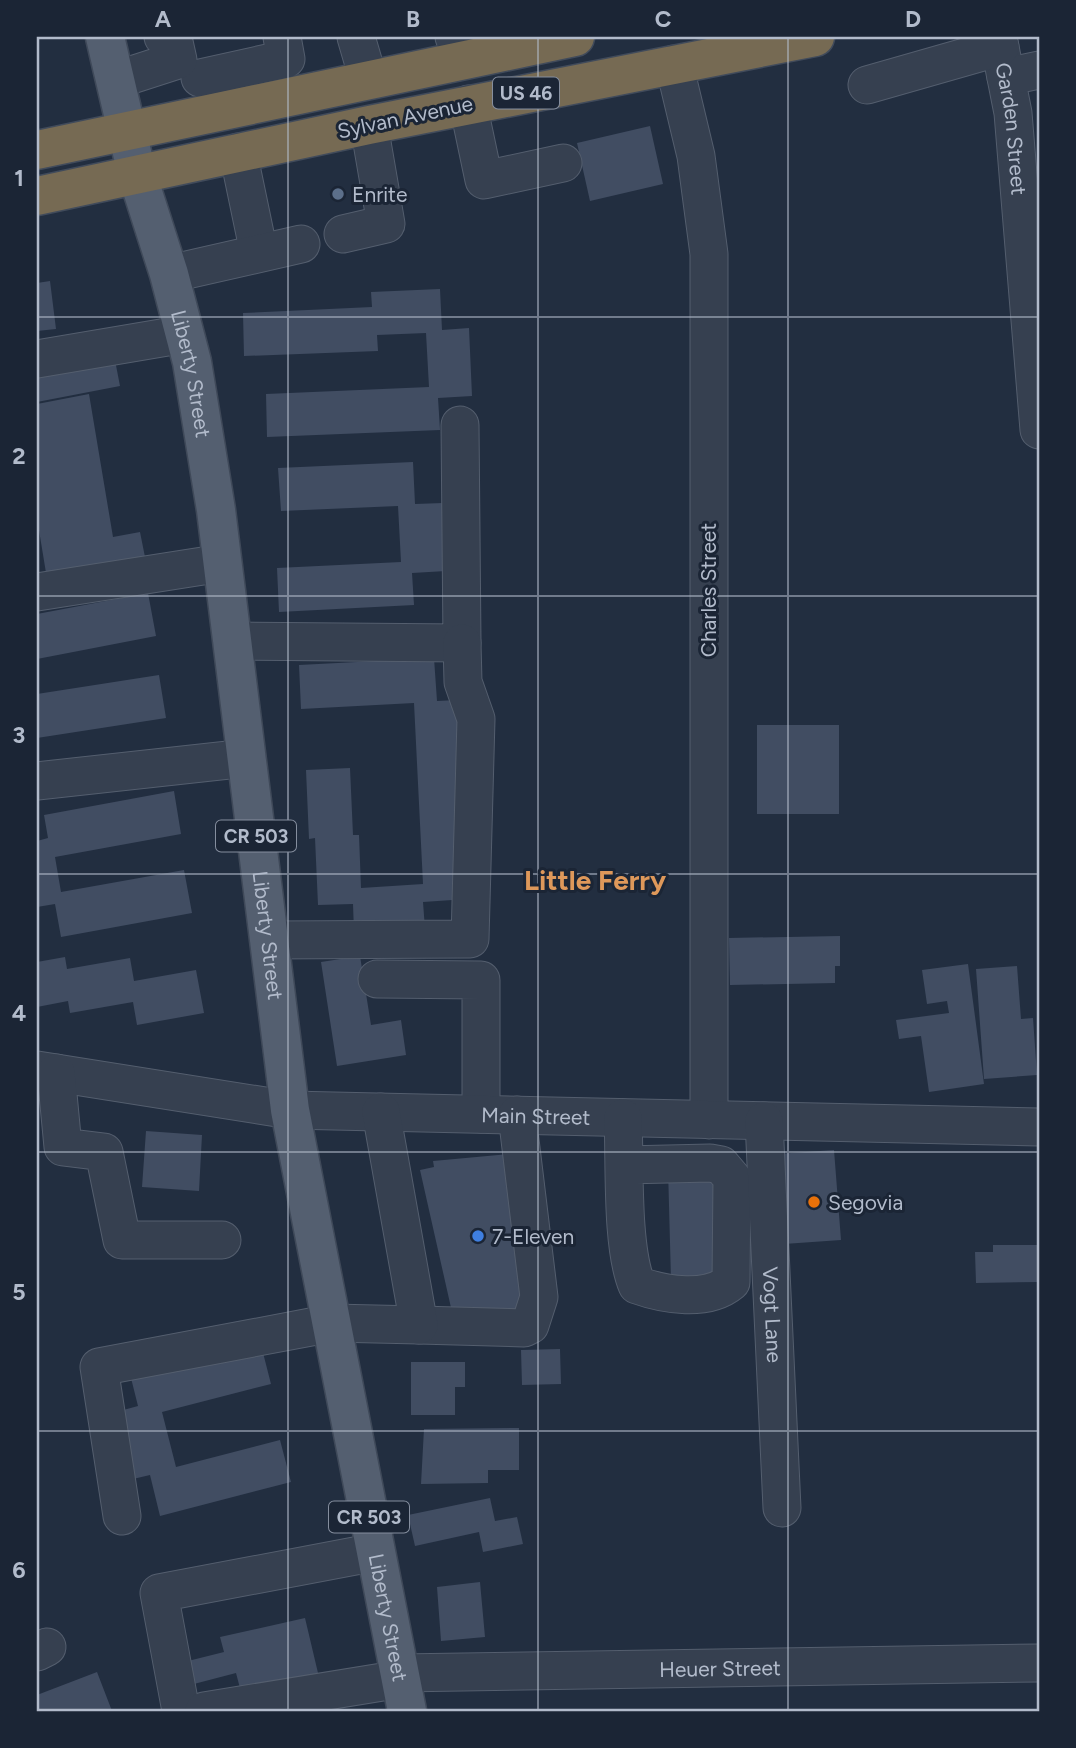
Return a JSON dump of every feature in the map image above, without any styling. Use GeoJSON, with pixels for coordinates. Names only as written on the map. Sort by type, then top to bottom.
{"type":"FeatureCollection","features":[{"type":"Feature","properties":{"kind":"highway","name":"US 46"},"geometry":{"type":"LineString","coordinates":[[37,150],[127,131],[183,61],[368,78],[459,48],[575,37]]}},
{"type":"Feature","properties":{"kind":"highway","name":"Sylvan Avenue"},"geometry":{"type":"LineString","coordinates":[[37,196],[369,124],[815,37]]}},
{"type":"Feature","properties":{"kind":"main road","name":"Liberty Street"},"geometry":{"type":"LineString","coordinates":[[105,37],[137,174],[185,334],[222,563],[290,1110],[403,1688]]}},
{"type":"Feature","properties":{"kind":"street"},"geometry":{"type":"LineString","coordinates":[[116,80],[183,61],[286,59],[282,37]]}},
{"type":"Feature","properties":{"kind":"street"},"geometry":{"type":"LineString","coordinates":[[356,37],[368,78]]}},
{"type":"Feature","properties":{"kind":"street"},"geometry":{"type":"LineString","coordinates":[[867,85],[1011,58]]}},
{"type":"Feature","properties":{"kind":"street","name":"Garden Street"},"geometry":{"type":"LineString","coordinates":[[1011,58],[1013,113],[1039,430]]}},
{"type":"Feature","properties":{"kind":"street","name":"Charles Street"},"geometry":{"type":"LineString","coordinates":[[674,64],[696,156],[709,254],[709,1120]]}},
{"type":"Feature","properties":{"kind":"street"},"geometry":{"type":"LineString","coordinates":[[468,104],[484,180],[563,163]]}},
{"type":"Feature","properties":{"kind":"street"},"geometry":{"type":"LineString","coordinates":[[343,234],[386,224],[369,124]]}},
{"type":"Feature","properties":{"kind":"street"},"geometry":{"type":"LineString","coordinates":[[238,152],[259,253]]}},
{"type":"Feature","properties":{"kind":"street"},"geometry":{"type":"LineString","coordinates":[[169,274],[301,244]]}},
{"type":"Feature","properties":{"kind":"street"},"geometry":{"type":"LineString","coordinates":[[37,359],[185,334]]}},
{"type":"Feature","properties":{"kind":"street"},"geometry":{"type":"LineString","coordinates":[[269,940],[470,939],[476,719],[463,682],[460,425]]}},
{"type":"Feature","properties":{"kind":"street"},"geometry":{"type":"LineString","coordinates":[[37,593],[222,563]]}},
{"type":"Feature","properties":{"kind":"street"},"geometry":{"type":"LineString","coordinates":[[232,641],[462,643]]}},
{"type":"Feature","properties":{"kind":"street"},"geometry":{"type":"LineString","coordinates":[[37,781],[247,758]]}},
{"type":"Feature","properties":{"kind":"street"},"geometry":{"type":"LineString","coordinates":[[377,979],[481,979],[481,1114]]}},
{"type":"Feature","properties":{"kind":"street"},"geometry":{"type":"LineString","coordinates":[[46,1071],[64,1147],[104,1152],[122,1240],[222,1240]]}},
{"type":"Feature","properties":{"kind":"street","name":"Main Street"},"geometry":{"type":"LineString","coordinates":[[46,1071],[290,1110],[1039,1127]]}},
{"type":"Feature","properties":{"kind":"street"},"geometry":{"type":"LineString","coordinates":[[382,1112],[419,1325]]}},
{"type":"Feature","properties":{"kind":"street"},"geometry":{"type":"LineString","coordinates":[[122,1516],[99,1367],[332,1323],[524,1328],[530,1325],[539,1297],[517,1115]]}},
{"type":"Feature","properties":{"kind":"street"},"geometry":{"type":"LineString","coordinates":[[623,1118],[625,1165],[630,1268],[637,1285],[658,1293],[720,1291],[731,1282],[732,1178],[720,1165],[710,1163],[625,1165]]}},
{"type":"Feature","properties":{"kind":"street","name":"Vogt Lane"},"geometry":{"type":"LineString","coordinates":[[764,1121],[782,1508]]}},
{"type":"Feature","properties":{"kind":"street"},"geometry":{"type":"LineString","coordinates":[[181,1711],[159,1593],[376,1552]]}},
{"type":"Feature","properties":{"kind":"street","name":"Heuer Street"},"geometry":{"type":"LineString","coordinates":[[204,1711],[403,1688],[1039,1663]]}},
{"type":"Feature","properties":{"kind":"building"},"geometry":{"type":"Polygon","coordinates":[[[650,126],[663,184],[590,201],[577,143],[650,126]]]}},
{"type":"Feature","properties":{"kind":"building"},"geometry":{"type":"Polygon","coordinates":[[[50,281],[56,329],[37,331],[37,283],[50,281]]]}},
{"type":"Feature","properties":{"kind":"building"},"geometry":{"type":"Polygon","coordinates":[[[440,289],[442,330],[469,328],[472,396],[438,398],[440,430],[267,437],[266,394],[429,387],[426,333],[377,335],[378,351],[244,356],[243,313],[372,307],[371,292],[440,289]]]}},
{"type":"Feature","properties":{"kind":"building"},"geometry":{"type":"Polygon","coordinates":[[[114,355],[120,386],[37,402],[37,370],[114,355]]]}},
{"type":"Feature","properties":{"kind":"building"},"geometry":{"type":"Polygon","coordinates":[[[89,394],[113,537],[140,532],[146,562],[47,579],[37,518],[37,404],[89,394]]]}},
{"type":"Feature","properties":{"kind":"building"},"geometry":{"type":"Polygon","coordinates":[[[413,462],[415,504],[443,503],[446,571],[412,573],[414,605],[279,612],[277,568],[401,562],[398,506],[281,511],[278,468],[413,462]]]}},
{"type":"Feature","properties":{"kind":"building"},"geometry":{"type":"Polygon","coordinates":[[[148,593],[156,636],[37,659],[37,614],[148,593]]]}},
{"type":"Feature","properties":{"kind":"building"},"geometry":{"type":"Polygon","coordinates":[[[434,658],[437,701],[458,700],[467,899],[423,902],[425,929],[354,932],[353,904],[318,905],[315,838],[309,839],[306,770],[350,768],[353,835],[359,835],[361,888],[423,884],[414,703],[301,709],[299,665],[434,658]]]}},
{"type":"Feature","properties":{"kind":"building"},"geometry":{"type":"Polygon","coordinates":[[[159,675],[166,718],[37,738],[37,694],[159,675]]]}},
{"type":"Feature","properties":{"kind":"building"},"geometry":{"type":"Polygon","coordinates":[[[757,725],[839,725],[839,814],[757,814],[757,725]]]}},
{"type":"Feature","properties":{"kind":"building"},"geometry":{"type":"Polygon","coordinates":[[[174,791],[181,834],[55,857],[61,892],[184,870],[192,913],[61,937],[55,904],[37,907],[37,841],[48,838],[44,815],[174,791]]]}},
{"type":"Feature","properties":{"kind":"building"},"geometry":{"type":"Polygon","coordinates":[[[840,936],[840,966],[835,966],[835,983],[730,985],[729,938],[840,936]]]}},
{"type":"Feature","properties":{"kind":"building"},"geometry":{"type":"Polygon","coordinates":[[[360,956],[371,1025],[401,1020],[406,1055],[337,1066],[321,962],[360,956]]]}},
{"type":"Feature","properties":{"kind":"building"},"geometry":{"type":"Polygon","coordinates":[[[65,957],[67,969],[130,958],[134,981],[196,970],[204,1013],[137,1025],[133,1002],[70,1013],[68,1001],[37,1007],[37,962],[65,957]]]}},
{"type":"Feature","properties":{"kind":"building"},"geometry":{"type":"Polygon","coordinates":[[[968,964],[984,1084],[929,1092],[921,1036],[899,1039],[896,1020],[949,1013],[947,1001],[927,1004],[922,970],[968,964]]]}},
{"type":"Feature","properties":{"kind":"building"},"geometry":{"type":"Polygon","coordinates":[[[1017,966],[1021,1019],[1033,1018],[1037,1075],[984,1079],[976,969],[1017,966]]]}},
{"type":"Feature","properties":{"kind":"building"},"geometry":{"type":"Polygon","coordinates":[[[146,1131],[202,1135],[199,1191],[142,1187],[146,1131]]]}},
{"type":"Feature","properties":{"kind":"building"},"geometry":{"type":"Polygon","coordinates":[[[834,1150],[841,1240],[784,1244],[777,1154],[834,1150]]]}},
{"type":"Feature","properties":{"kind":"building"},"geometry":{"type":"Polygon","coordinates":[[[509,1154],[529,1295],[512,1315],[454,1321],[420,1170],[434,1167],[433,1161],[509,1154]]]}},
{"type":"Feature","properties":{"kind":"building"},"geometry":{"type":"Polygon","coordinates":[[[712,1167],[721,1278],[671,1280],[668,1168],[712,1167]]]}},
{"type":"Feature","properties":{"kind":"building"},"geometry":{"type":"Polygon","coordinates":[[[993,1245],[1039,1245],[1039,1282],[976,1283],[975,1252],[993,1252],[993,1245]]]}},
{"type":"Feature","properties":{"kind":"building"},"geometry":{"type":"Polygon","coordinates":[[[260,1341],[271,1384],[162,1412],[176,1467],[280,1440],[291,1482],[160,1516],[150,1475],[133,1479],[116,1412],[138,1406],[130,1374],[260,1341]]]}},
{"type":"Feature","properties":{"kind":"building"},"geometry":{"type":"Polygon","coordinates":[[[560,1349],[561,1384],[522,1385],[521,1350],[560,1349]]]}},
{"type":"Feature","properties":{"kind":"building"},"geometry":{"type":"Polygon","coordinates":[[[411,1362],[465,1362],[465,1387],[455,1387],[455,1415],[411,1415],[411,1362]]]}},
{"type":"Feature","properties":{"kind":"building"},"geometry":{"type":"Polygon","coordinates":[[[519,1428],[519,1470],[488,1470],[488,1483],[421,1484],[424,1429],[519,1428]]]}},
{"type":"Feature","properties":{"kind":"building"},"geometry":{"type":"Polygon","coordinates":[[[490,1498],[495,1521],[517,1517],[523,1544],[483,1552],[479,1532],[415,1546],[408,1515],[490,1498]]]}},
{"type":"Feature","properties":{"kind":"building"},"geometry":{"type":"Polygon","coordinates":[[[480,1582],[485,1637],[441,1641],[437,1587],[480,1582]]]}},
{"type":"Feature","properties":{"kind":"building"},"geometry":{"type":"Polygon","coordinates":[[[305,1618],[318,1673],[241,1692],[236,1673],[190,1685],[184,1662],[224,1652],[220,1637],[305,1618]]]}},
{"type":"Feature","properties":{"kind":"building"},"geometry":{"type":"Polygon","coordinates":[[[97,1672],[112,1711],[37,1711],[37,1695],[97,1672]]]}},
{"type":"Feature","properties":{"kind":"place","name":"Enrite"},"geometry":{"type":"Point","coordinates":[338,194]}},
{"type":"Feature","properties":{"kind":"place","name":"Segovia"},"geometry":{"type":"Point","coordinates":[814,1202]}},
{"type":"Feature","properties":{"kind":"place","name":"7-Eleven"},"geometry":{"type":"Point","coordinates":[478,1236]}},
{"type":"Feature","properties":{"kind":"district","name":"Little Ferry"},"geometry":{"type":"Point","coordinates":[595,880]}}]}
